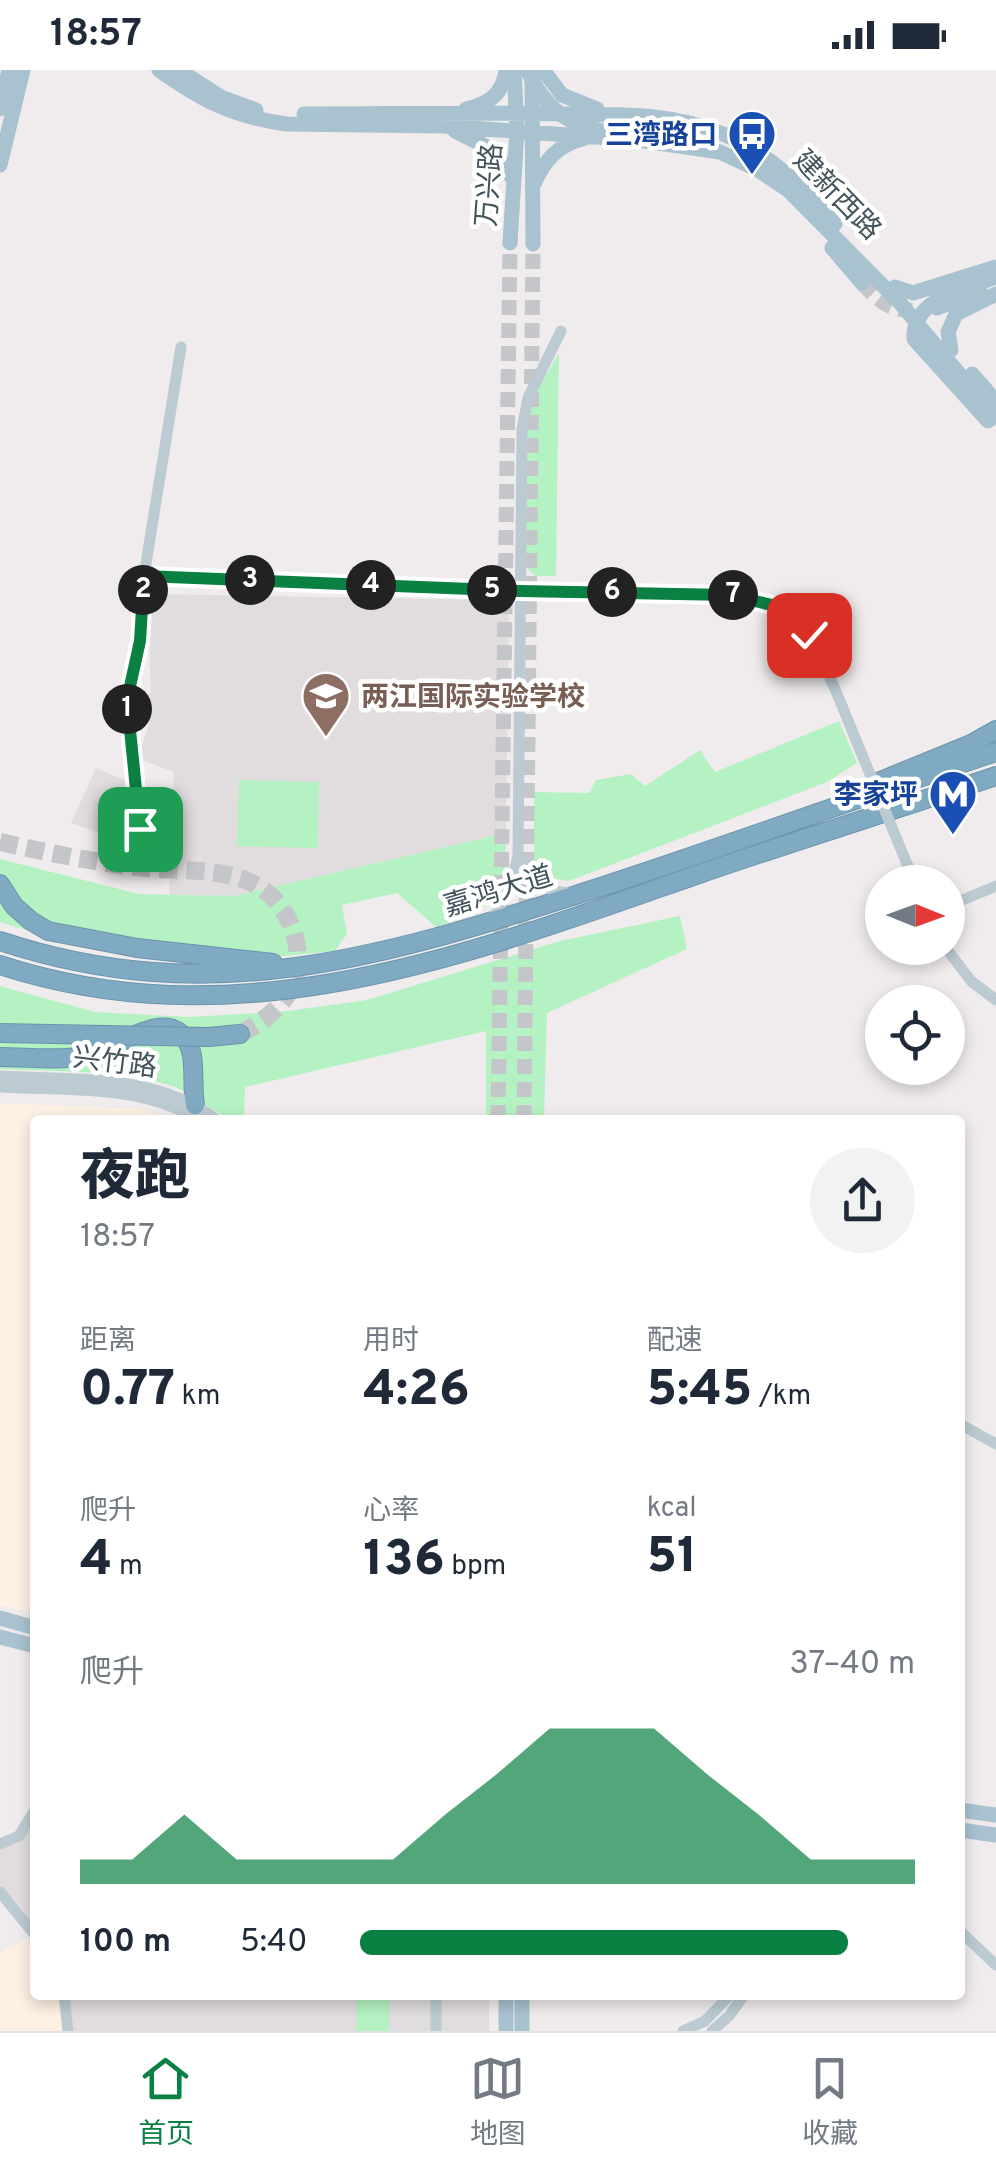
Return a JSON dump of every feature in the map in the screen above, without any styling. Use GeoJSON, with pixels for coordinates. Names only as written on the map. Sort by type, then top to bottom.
{"type":"FeatureCollection","features":[{"type":"Feature","properties":{"kind":"highway"},"geometry":{"type":"LineString","coordinates":[[820,810],[900,770],[958,750],[996,730]]}},
{"type":"Feature","properties":{"kind":"highway","name":"嘉鸿大道"},"geometry":{"type":"LineString","coordinates":[[0,940],[84,964],[142,971],[246,974],[313,966],[406,947],[485,924],[996,752]]}},
{"type":"Feature","properties":{"kind":"highway","name":"嘉鸿大道"},"geometry":{"type":"LineString","coordinates":[[0,968],[81,985],[192,996],[284,992],[362,980],[554,924],[996,776]]}},
{"type":"Feature","properties":{"kind":"highway"},"geometry":{"type":"LineString","coordinates":[[906,806],[996,791]]}},
{"type":"Feature","properties":{"kind":"highway"},"geometry":{"type":"LineString","coordinates":[[0,884],[22,914],[48,931],[182,954],[313,966]]}},
{"type":"Feature","properties":{"kind":"highway"},"geometry":{"type":"LineString","coordinates":[[0,1054],[83,1057],[104,1052],[150,1028],[169,1028],[184,1036],[190,1046],[197,1112]]}},
{"type":"Feature","properties":{"kind":"highway"},"geometry":{"type":"LineString","coordinates":[[0,1033],[176,1039]]}},
{"type":"Feature","properties":{"kind":"highway"},"geometry":{"type":"LineString","coordinates":[[0,1042],[118,1044],[240,1034]]}},
{"type":"Feature","properties":{"kind":"main road"},"geometry":{"type":"LineString","coordinates":[[0,109],[9,70]]}},
{"type":"Feature","properties":{"kind":"main road"},"geometry":{"type":"LineString","coordinates":[[0,165],[23,70]]}},
{"type":"Feature","properties":{"kind":"main road","name":"建新西路"},"geometry":{"type":"LineString","coordinates":[[158,70],[215,107],[253,120],[287,124],[442,120],[524,113],[631,116],[700,125],[762,154],[797,182],[996,400]]}},
{"type":"Feature","properties":{"kind":"main road","name":"建新西路"},"geometry":{"type":"LineString","coordinates":[[179,70],[221,97],[254,110],[442,120],[720,152],[788,190],[901,304],[993,423]]}},
{"type":"Feature","properties":{"kind":"main road"},"geometry":{"type":"LineString","coordinates":[[442,120],[490,101],[510,70]]}},
{"type":"Feature","properties":{"kind":"main road"},"geometry":{"type":"LineString","coordinates":[[510,70],[524,113]]}},
{"type":"Feature","properties":{"kind":"main road"},"geometry":{"type":"LineString","coordinates":[[524,131],[529,70]]}},
{"type":"Feature","properties":{"kind":"main road"},"geometry":{"type":"LineString","coordinates":[[529,70],[536,89],[552,110],[571,123],[594,130],[673,136],[697,141],[720,152]]}},
{"type":"Feature","properties":{"kind":"main road"},"geometry":{"type":"LineString","coordinates":[[543,70],[562,95],[576,104],[631,116]]}},
{"type":"Feature","properties":{"kind":"main road"},"geometry":{"type":"LineString","coordinates":[[442,120],[495,150],[513,181]]}},
{"type":"Feature","properties":{"kind":"main road","name":"万兴路"},"geometry":{"type":"LineString","coordinates":[[510,243],[513,181],[524,131]]}},
{"type":"Feature","properties":{"kind":"main road","name":"万兴路"},"geometry":{"type":"LineString","coordinates":[[524,131],[532,187],[533,244]]}},
{"type":"Feature","properties":{"kind":"main road"},"geometry":{"type":"LineString","coordinates":[[532,187],[554,152],[594,136]]}},
{"type":"Feature","properties":{"kind":"main road"},"geometry":{"type":"LineString","coordinates":[[788,190],[807,219],[862,282]]}},
{"type":"Feature","properties":{"kind":"main road"},"geometry":{"type":"LineString","coordinates":[[895,287],[914,293],[996,267]]}},
{"type":"Feature","properties":{"kind":"main road"},"geometry":{"type":"LineString","coordinates":[[993,423],[914,338],[914,326],[918,314],[929,304],[996,277]]}},
{"type":"Feature","properties":{"kind":"main road"},"geometry":{"type":"LineString","coordinates":[[937,308],[996,286]]}},
{"type":"Feature","properties":{"kind":"main road"},"geometry":{"type":"LineString","coordinates":[[952,350],[948,332],[956,314],[996,294]]}},
{"type":"Feature","properties":{"kind":"main road"},"geometry":{"type":"LineString","coordinates":[[0,1618],[30,1627]]}},
{"type":"Feature","properties":{"kind":"main road"},"geometry":{"type":"LineString","coordinates":[[0,1637],[30,1645]]}},
{"type":"Feature","properties":{"kind":"main road"},"geometry":{"type":"LineString","coordinates":[[965,1811],[996,1815]]}},
{"type":"Feature","properties":{"kind":"main road"},"geometry":{"type":"LineString","coordinates":[[965,1831],[996,1835]]}},
{"type":"Feature","properties":{"kind":"main road"},"geometry":{"type":"LineString","coordinates":[[506,2000],[506,2031]]}},
{"type":"Feature","properties":{"kind":"main road"},"geometry":{"type":"LineString","coordinates":[[522,2000],[523,2028]]}},
{"type":"Feature","properties":{"kind":"street"},"geometry":{"type":"LineString","coordinates":[[485,924],[496,914],[518,857],[523,413],[562,331]]}},
{"type":"Feature","properties":{"kind":"street"},"geometry":{"type":"LineString","coordinates":[[110,840],[132,839],[140,822],[128,739],[127,700],[140,641],[144,576],[181,347]]}},
{"type":"Feature","properties":{"kind":"street"},"geometry":{"type":"LineString","coordinates":[[144,576],[729,595],[776,606],[794,617],[809,635],[907,865]]}},
{"type":"Feature","properties":{"kind":"street"},"geometry":{"type":"LineString","coordinates":[[518,857],[529,876],[546,889],[580,894]]}},
{"type":"Feature","properties":{"kind":"street"},"geometry":{"type":"LineString","coordinates":[[965,899],[996,886]]}},
{"type":"Feature","properties":{"kind":"street"},"geometry":{"type":"LineString","coordinates":[[959,965],[971,981],[996,1000]]}},
{"type":"Feature","properties":{"kind":"street","name":"兴竹路"},"geometry":{"type":"LineString","coordinates":[[0,1076],[149,1087],[197,1112]]}},
{"type":"Feature","properties":{"kind":"street","name":"兴竹路"},"geometry":{"type":"LineString","coordinates":[[0,1088],[145,1097],[197,1112]]}},
{"type":"Feature","properties":{"kind":"street"},"geometry":{"type":"LineString","coordinates":[[965,1428],[990,1440]]}},
{"type":"Feature","properties":{"kind":"street"},"geometry":{"type":"LineString","coordinates":[[0,1844],[19,1836],[30,1818]]}},
{"type":"Feature","properties":{"kind":"street"},"geometry":{"type":"LineString","coordinates":[[0,1892],[30,1929]]}},
{"type":"Feature","properties":{"kind":"street"},"geometry":{"type":"LineString","coordinates":[[965,1935],[996,1964]]}},
{"type":"Feature","properties":{"kind":"street"},"geometry":{"type":"LineString","coordinates":[[65,2000],[68,2031]]}},
{"type":"Feature","properties":{"kind":"street"},"geometry":{"type":"LineString","coordinates":[[436,2000],[436,2031]]}},
{"type":"Feature","properties":{"kind":"street"},"geometry":{"type":"LineString","coordinates":[[683,2031],[705,2021],[725,2000]]}},
{"type":"Feature","properties":{"kind":"street"},"geometry":{"type":"LineString","coordinates":[[712,2031],[730,2016],[741,2000]]}},
{"type":"Feature","properties":{"kind":"shaded area","name":"两江国际实验学校"},"geometry":{"type":"Polygon","coordinates":[[[154,594],[494,600],[509,614],[506,833],[234,896],[169,896],[174,772],[142,760],[140,751],[149,725],[148,603],[154,594]]]}},
{"type":"Feature","properties":{"kind":"shaded area"},"geometry":{"type":"Polygon","coordinates":[[[96,768],[132,783],[136,822],[131,833],[109,836],[71,823],[96,768]]]}},
{"type":"Feature","properties":{"kind":"shaded area"},"geometry":{"type":"Polygon","coordinates":[[[0,1103],[141,1109],[158,1115],[30,1115],[30,1612],[0,1605],[0,1103]]]}},
{"type":"Feature","properties":{"kind":"shaded area"},"geometry":{"type":"Polygon","coordinates":[[[30,1823],[30,1921],[0,1886],[0,1848],[15,1844],[30,1823]]]}},
{"type":"Feature","properties":{"kind":"shaded area"},"geometry":{"type":"Polygon","coordinates":[[[30,1937],[30,2000],[62,2000],[65,2031],[0,2031],[0,1953],[30,1937]]]}},
{"type":"Feature","properties":{"kind":"shaded area"},"geometry":{"type":"Polygon","coordinates":[[[69,2000],[489,2000],[489,2031],[73,2031],[69,2000]]]}},
{"type":"Feature","properties":{"kind":"green space"},"geometry":{"type":"Polygon","coordinates":[[[559,353],[556,576],[535,576],[526,567],[527,428],[533,397],[559,353]]]}},
{"type":"Feature","properties":{"kind":"green space"},"geometry":{"type":"Polygon","coordinates":[[[839,721],[857,763],[827,782],[569,881],[550,878],[534,863],[534,792],[589,793],[596,780],[631,774],[645,786],[700,750],[715,772],[839,721]]]}},
{"type":"Feature","properties":{"kind":"green space"},"geometry":{"type":"Polygon","coordinates":[[[239,780],[319,782],[318,848],[237,846],[239,780]]]}},
{"type":"Feature","properties":{"kind":"green space"},"geometry":{"type":"Polygon","coordinates":[[[506,833],[500,886],[485,906],[436,927],[397,893],[342,905],[347,934],[335,951],[263,958],[52,938],[0,922],[0,859],[139,894],[234,896],[506,833]]]}},
{"type":"Feature","properties":{"kind":"green space"},"geometry":{"type":"Polygon","coordinates":[[[680,916],[687,949],[547,1013],[544,1115],[486,1115],[486,1031],[245,1087],[244,1115],[222,1115],[179,1089],[128,1076],[0,1069],[0,986],[95,1012],[190,1017],[288,1011],[367,1000],[560,941],[680,916]]]}},
{"type":"Feature","properties":{"kind":"green space"},"geometry":{"type":"Polygon","coordinates":[[[356,2000],[390,2000],[389,2031],[356,2031],[356,2000]]]}},
{"type":"Feature","properties":{"kind":"tunnel"},"geometry":{"type":"LineString","coordinates":[[498,1115],[510,243]]}},
{"type":"Feature","properties":{"kind":"tunnel"},"geometry":{"type":"LineString","coordinates":[[524,1115],[533,244]]}},
{"type":"Feature","properties":{"kind":"tunnel"},"geometry":{"type":"LineString","coordinates":[[862,283],[890,307],[913,310]]}},
{"type":"Feature","properties":{"kind":"tunnel"},"geometry":{"type":"LineString","coordinates":[[0,842],[120,865],[225,874],[252,883],[271,896],[286,914],[295,936],[297,972],[280,1004],[240,1034]]}},
{"type":"Feature","properties":{"kind":"place","name":"三湾路口"},"geometry":{"type":"Point","coordinates":[752,176]}},
{"type":"Feature","properties":{"kind":"place","name":"两江国际实验学校"},"geometry":{"type":"Point","coordinates":[326,738]}},
{"type":"Feature","properties":{"kind":"place","name":"李家坪"},"geometry":{"type":"Point","coordinates":[953,836]}},
{"type":"Feature","properties":{"kind":"route"},"geometry":{"type":"LineString","coordinates":[[140,829],[127,700],[140,641],[144,576],[729,595],[776,606],[794,617],[809,635]]}}]}
